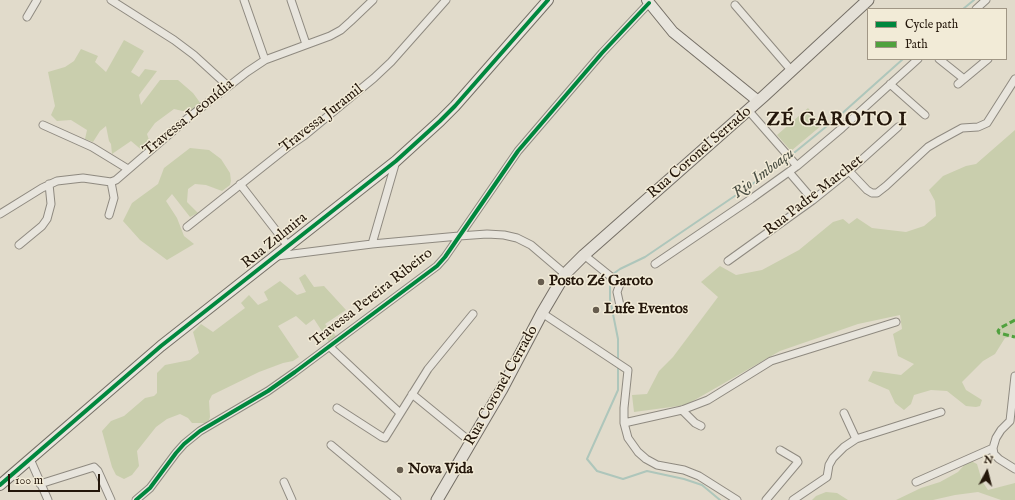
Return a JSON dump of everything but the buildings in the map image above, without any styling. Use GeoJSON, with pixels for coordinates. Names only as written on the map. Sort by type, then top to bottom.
{"type":"FeatureCollection","features":[{"type":"Feature","properties":{"kind":"main road","name":"Rua Coronel Serrado"},"geometry":{"type":"LineString","coordinates":[[542,313],[565,274],[584,255],[748,110],[868,0]]}},
{"type":"Feature","properties":{"kind":"main road","name":"Rua Coronel Cerrado"},"geometry":{"type":"LineString","coordinates":[[437,500],[472,443],[542,313]]}},
{"type":"Feature","properties":{"kind":"street"},"geometry":{"type":"LineString","coordinates":[[27,17],[37,0]]}},
{"type":"Feature","properties":{"kind":"street"},"geometry":{"type":"LineString","coordinates":[[111,0],[174,40],[194,55],[228,86]]}},
{"type":"Feature","properties":{"kind":"street"},"geometry":{"type":"LineString","coordinates":[[244,0],[265,60]]}},
{"type":"Feature","properties":{"kind":"street"},"geometry":{"type":"LineString","coordinates":[[292,0],[306,44]]}},
{"type":"Feature","properties":{"kind":"street","name":"Travessa Leonídia"},"geometry":{"type":"LineString","coordinates":[[111,182],[116,180],[228,86],[265,60],[330,36],[341,30],[373,0]]}},
{"type":"Feature","properties":{"kind":"street","name":"Travessa Juramil"},"geometry":{"type":"LineString","coordinates":[[187,227],[240,184],[305,135],[374,78],[446,0]]}},
{"type":"Feature","properties":{"kind":"street","name":"Rua Zulmira"},"geometry":{"type":"LineString","coordinates":[[0,485],[161,346],[396,161],[455,106],[548,0]]}},
{"type":"Feature","properties":{"kind":"street"},"geometry":{"type":"LineString","coordinates":[[977,8],[986,0]]}},
{"type":"Feature","properties":{"kind":"street"},"geometry":{"type":"LineString","coordinates":[[648,2],[673,32],[758,101]]}},
{"type":"Feature","properties":{"kind":"street","name":"Travessa Pereira Ribeiro"},"geometry":{"type":"LineString","coordinates":[[136,500],[150,488],[184,444],[200,431],[273,387],[330,347],[437,266],[446,257],[518,152],[602,53],[648,2]]}},
{"type":"Feature","properties":{"kind":"street"},"geometry":{"type":"LineString","coordinates":[[734,5],[792,70]]}},
{"type":"Feature","properties":{"kind":"street"},"geometry":{"type":"LineString","coordinates":[[655,264],[797,166],[842,128],[917,60]]}},
{"type":"Feature","properties":{"kind":"street"},"geometry":{"type":"LineString","coordinates":[[940,60],[961,81],[987,60]]}},
{"type":"Feature","properties":{"kind":"street"},"geometry":{"type":"LineString","coordinates":[[849,171],[867,190],[872,193],[877,192],[886,186],[928,148],[948,135],[962,128],[978,127],[987,123],[1015,79]]}},
{"type":"Feature","properties":{"kind":"street"},"geometry":{"type":"LineString","coordinates":[[890,84],[925,115]]}},
{"type":"Feature","properties":{"kind":"street"},"geometry":{"type":"LineString","coordinates":[[748,110],[797,166]]}},
{"type":"Feature","properties":{"kind":"street"},"geometry":{"type":"LineString","coordinates":[[43,125],[92,148],[128,169]]}},
{"type":"Feature","properties":{"kind":"street","name":"Rua Padre Marchet"},"geometry":{"type":"LineString","coordinates":[[728,261],[814,200],[898,127]]}},
{"type":"Feature","properties":{"kind":"street"},"geometry":{"type":"LineString","coordinates":[[372,244],[396,161]]}},
{"type":"Feature","properties":{"kind":"street"},"geometry":{"type":"LineString","coordinates":[[789,172],[814,200]]}},
{"type":"Feature","properties":{"kind":"street"},"geometry":{"type":"LineString","coordinates":[[0,214],[49,184],[68,179],[83,178],[111,182],[114,198],[109,215]]}},
{"type":"Feature","properties":{"kind":"street"},"geometry":{"type":"LineString","coordinates":[[19,245],[42,226],[47,219],[51,204],[49,184]]}},
{"type":"Feature","properties":{"kind":"street"},"geometry":{"type":"LineString","coordinates":[[240,184],[288,246]]}},
{"type":"Feature","properties":{"kind":"street"},"geometry":{"type":"LineString","coordinates":[[276,256],[372,244],[487,234],[504,235],[517,238],[531,246],[565,274]]}},
{"type":"Feature","properties":{"kind":"street"},"geometry":{"type":"LineString","coordinates":[[584,255],[620,284],[617,292],[621,310]]}},
{"type":"Feature","properties":{"kind":"street"},"geometry":{"type":"LineString","coordinates":[[542,313],[625,368],[624,423],[632,446],[646,459],[657,464],[684,470],[699,476],[736,500]]}},
{"type":"Feature","properties":{"kind":"street"},"geometry":{"type":"LineString","coordinates":[[336,408],[385,438],[428,369],[473,314]]}},
{"type":"Feature","properties":{"kind":"street"},"geometry":{"type":"LineString","coordinates":[[624,423],[682,410],[708,400],[771,362],[896,322]]}},
{"type":"Feature","properties":{"kind":"street"},"geometry":{"type":"LineString","coordinates":[[330,347],[400,413]]}},
{"type":"Feature","properties":{"kind":"street"},"geometry":{"type":"LineString","coordinates":[[1015,376],[1012,424],[998,434],[993,448],[994,454],[999,459],[1015,469]]}},
{"type":"Feature","properties":{"kind":"street"},"geometry":{"type":"LineString","coordinates":[[412,394],[472,443]]}},
{"type":"Feature","properties":{"kind":"street"},"geometry":{"type":"LineString","coordinates":[[682,410],[693,421],[701,426]]}},
{"type":"Feature","properties":{"kind":"street"},"geometry":{"type":"LineString","coordinates":[[793,500],[827,476],[833,458],[844,447],[856,439],[941,412]]}},
{"type":"Feature","properties":{"kind":"street"},"geometry":{"type":"LineString","coordinates":[[844,413],[856,439]]}},
{"type":"Feature","properties":{"kind":"street"},"geometry":{"type":"LineString","coordinates":[[331,445],[397,500]]}},
{"type":"Feature","properties":{"kind":"street"},"geometry":{"type":"LineString","coordinates":[[916,482],[993,448]]}},
{"type":"Feature","properties":{"kind":"street"},"geometry":{"type":"LineString","coordinates":[[766,500],[798,462],[780,450]]}},
{"type":"Feature","properties":{"kind":"street"},"geometry":{"type":"LineString","coordinates":[[30,459],[48,500]]}},
{"type":"Feature","properties":{"kind":"street"},"geometry":{"type":"LineString","coordinates":[[40,484],[94,467],[98,471],[111,500]]}},
{"type":"Feature","properties":{"kind":"street"},"geometry":{"type":"LineString","coordinates":[[284,482],[292,500]]}},
{"type":"Feature","properties":{"kind":"green space"},"geometry":{"type":"Polygon","coordinates":[[[124,40],[144,51],[131,72],[139,77],[145,69],[157,71],[139,95],[141,105],[160,80],[178,80],[193,93],[201,104],[196,110],[187,112],[174,109],[155,123],[147,134],[150,143],[144,152],[131,141],[112,154],[106,126],[100,131],[93,142],[85,139],[87,130],[71,120],[57,121],[51,115],[55,106],[48,72],[65,67],[74,61],[81,49],[98,56],[95,62],[106,72],[124,40]]]}},
{"type":"Feature","properties":{"kind":"green space"},"geometry":{"type":"Polygon","coordinates":[[[808,108],[822,125],[791,151],[777,135],[808,108]]]}},
{"type":"Feature","properties":{"kind":"green space"},"geometry":{"type":"Polygon","coordinates":[[[1015,130],[1015,336],[1005,338],[995,354],[983,361],[962,382],[966,390],[982,400],[980,406],[966,406],[947,391],[931,390],[914,395],[911,404],[904,410],[895,403],[889,390],[868,381],[873,371],[901,375],[914,364],[898,356],[893,334],[902,329],[900,315],[858,324],[780,351],[686,405],[634,412],[632,395],[647,394],[659,371],[673,357],[718,297],[701,282],[720,266],[736,275],[762,270],[799,250],[833,222],[843,219],[849,224],[857,218],[872,228],[906,232],[924,226],[936,216],[935,201],[929,190],[943,176],[966,166],[976,164],[1015,130]]]}},
{"type":"Feature","properties":{"kind":"green space"},"geometry":{"type":"Polygon","coordinates":[[[190,148],[209,150],[221,159],[230,173],[231,181],[230,185],[222,191],[206,185],[195,184],[188,189],[187,202],[198,213],[190,217],[172,194],[166,201],[177,218],[184,236],[194,244],[167,260],[140,240],[123,221],[132,203],[158,184],[164,168],[190,148]]]}},
{"type":"Feature","properties":{"kind":"green space"},"geometry":{"type":"Polygon","coordinates":[[[305,274],[314,287],[324,286],[346,310],[325,324],[336,336],[329,342],[314,319],[306,325],[296,316],[278,326],[299,357],[293,361],[259,372],[212,395],[209,401],[210,417],[205,423],[192,423],[188,418],[180,414],[167,419],[156,427],[137,451],[139,466],[132,475],[124,479],[116,475],[112,467],[102,431],[111,421],[124,416],[145,398],[154,396],[157,393],[157,373],[165,365],[190,360],[199,353],[193,332],[201,324],[213,332],[245,308],[241,303],[249,295],[258,305],[268,300],[264,292],[280,281],[297,295],[306,292],[299,278],[305,274]]]}},
{"type":"Feature","properties":{"kind":"green space"},"geometry":{"type":"Polygon","coordinates":[[[969,460],[977,464],[982,481],[988,490],[1015,483],[1015,500],[1001,500],[978,492],[933,500],[896,500],[921,488],[940,482],[958,472],[969,460]]]}},
{"type":"Feature","properties":{"kind":"green space"},"geometry":{"type":"Polygon","coordinates":[[[826,492],[837,493],[848,500],[812,500],[816,496],[826,492]]]}},
{"type":"Feature","properties":{"kind":"waterway","name":"Rio Imboaçu"},"geometry":{"type":"LineString","coordinates":[[964,8],[974,0]]}},
{"type":"Feature","properties":{"kind":"waterway","name":"Rio Imboaçu"},"geometry":{"type":"LineString","coordinates":[[613,274],[645,257],[773,170],[838,117],[902,60]]}},
{"type":"Feature","properties":{"kind":"waterway"},"geometry":{"type":"LineString","coordinates":[[610,282],[610,299],[618,339],[618,360]]}},
{"type":"Feature","properties":{"kind":"waterway"},"geometry":{"type":"LineString","coordinates":[[618,365],[618,390],[587,459],[597,471],[623,479],[647,471],[684,479],[702,485],[720,500]]}},
{"type":"Feature","properties":{"kind":"marked path"},"geometry":{"type":"LineString","coordinates":[[1015,320],[1000,328],[998,331],[999,333],[1015,337]]}},
{"type":"Feature","properties":{"kind":"cycle path"},"geometry":{"type":"LineString","coordinates":[[0,485],[161,346],[396,161],[455,106],[548,0]]}},
{"type":"Feature","properties":{"kind":"cycle path"},"geometry":{"type":"LineString","coordinates":[[136,500],[150,488],[184,444],[200,431],[268,391],[437,266],[445,257],[518,151],[602,53],[649,3]]}},
{"type":"Feature","properties":{"kind":"place","name":"Posto Zé Garoto"},"geometry":{"type":"Point","coordinates":[541,282]}},
{"type":"Feature","properties":{"kind":"place","name":"Lufe Eventos"},"geometry":{"type":"Point","coordinates":[596,310]}},
{"type":"Feature","properties":{"kind":"place","name":"Nova Vida"},"geometry":{"type":"Point","coordinates":[400,470]}},
{"type":"Feature","properties":{"kind":"district","name":"ZÉ GAROTO I"},"geometry":{"type":"Point","coordinates":[837,121]}}]}
